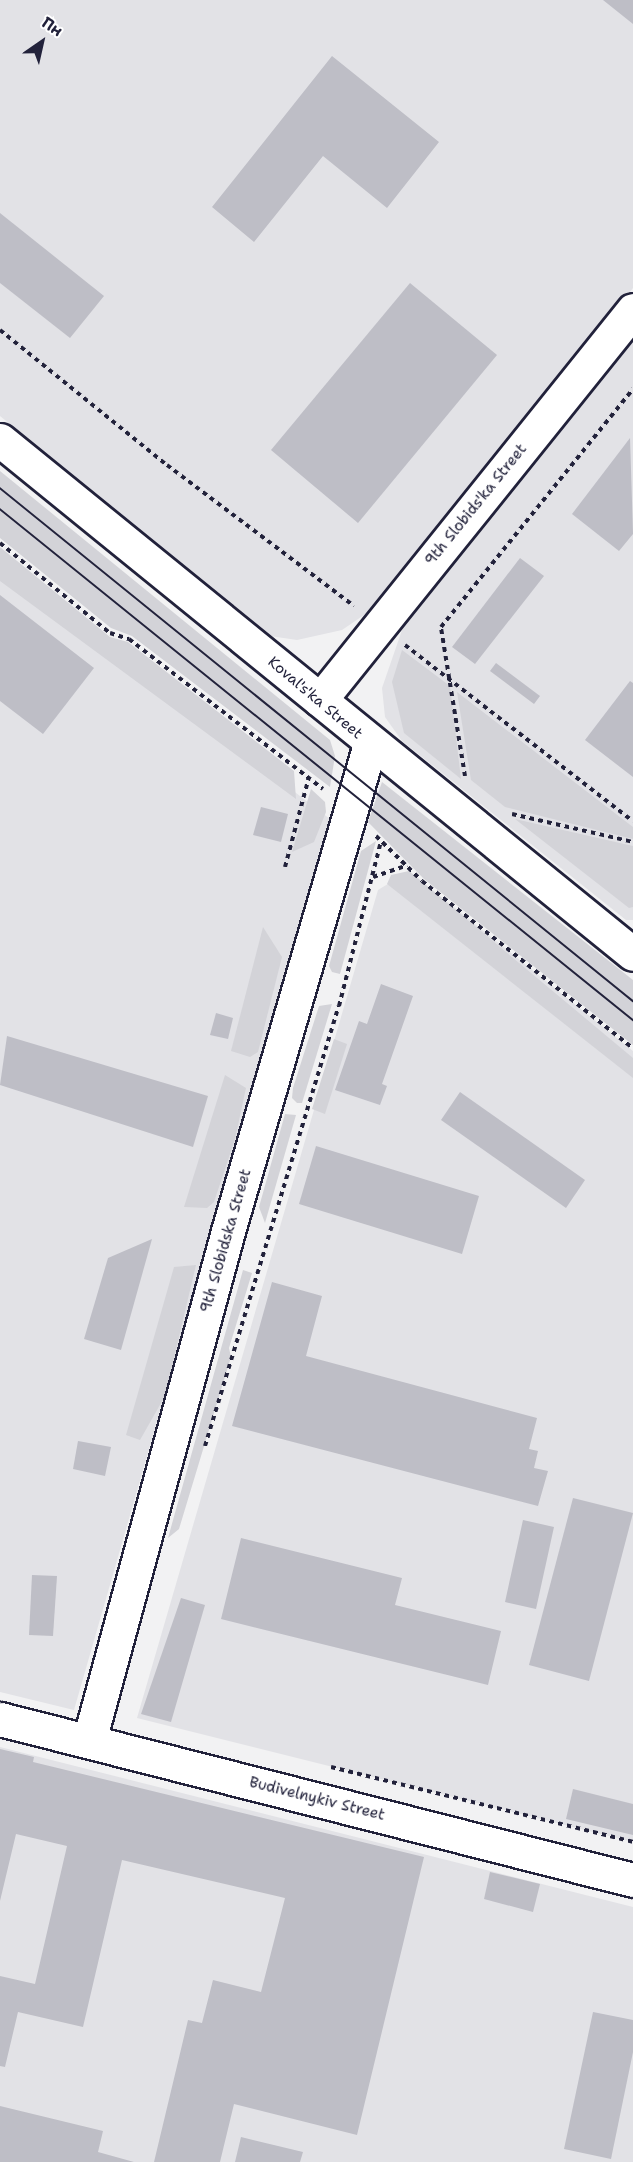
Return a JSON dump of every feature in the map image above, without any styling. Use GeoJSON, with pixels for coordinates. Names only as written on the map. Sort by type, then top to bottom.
{"type":"FeatureCollection","features":[{"type":"Feature","properties":{"kind":"street","name":"9th Slobids'ka Street"},"geometry":{"type":"LineString","coordinates":[[320,700],[633,310]]}},
{"type":"Feature","properties":{"kind":"street","name":"Koval's'ka Street"},"geometry":{"type":"LineString","coordinates":[[0,440],[320,700],[370,744],[633,954]]}},
{"type":"Feature","properties":{"kind":"street","name":"9th Slobidska Street"},"geometry":{"type":"LineString","coordinates":[[89,1740],[228,1231],[370,744]]}},
{"type":"Feature","properties":{"kind":"street","name":"Budivelnykiv Street"},"geometry":{"type":"LineString","coordinates":[[0,1719],[633,1880]]}},
{"type":"Feature","properties":{"kind":"path"},"geometry":{"type":"LineString","coordinates":[[0,330],[167,465],[380,625],[633,821]]}},
{"type":"Feature","properties":{"kind":"path"},"geometry":{"type":"LineString","coordinates":[[466,781],[452,682],[441,627],[633,389]]}},
{"type":"Feature","properties":{"kind":"path"},"geometry":{"type":"LineString","coordinates":[[0,543],[110,633],[129,639],[309,777],[285,867]]}},
{"type":"Feature","properties":{"kind":"path"},"geometry":{"type":"LineString","coordinates":[[502,811],[633,842]]}},
{"type":"Feature","properties":{"kind":"path"},"geometry":{"type":"LineString","coordinates":[[258,1276],[381,841],[407,865],[633,1048]]}},
{"type":"Feature","properties":{"kind":"path"},"geometry":{"type":"LineString","coordinates":[[372,877],[407,865]]}},
{"type":"Feature","properties":{"kind":"path"},"geometry":{"type":"LineString","coordinates":[[325,1766],[633,1842]]}},
{"type":"Feature","properties":{"kind":"shaded area"},"geometry":{"type":"Polygon","coordinates":[[[0,0],[633,0],[633,288],[383,602],[342,630],[297,640],[270,636],[0,416],[0,0]]]}},
{"type":"Feature","properties":{"kind":"shaded area"},"geometry":{"type":"Polygon","coordinates":[[[633,328],[633,920],[626,920],[402,741],[385,717],[382,688],[411,604],[633,328]]]}},
{"type":"Feature","properties":{"kind":"shaded area"},"geometry":{"type":"Polygon","coordinates":[[[0,471],[330,740],[335,756],[330,787],[132,636],[111,628],[0,538],[0,471]]]}},
{"type":"Feature","properties":{"kind":"shaded area"},"geometry":{"type":"Polygon","coordinates":[[[0,547],[110,637],[128,642],[294,771],[296,799],[0,581],[0,547]]]}},
{"type":"Feature","properties":{"kind":"shaded area"},"geometry":{"type":"Polygon","coordinates":[[[0,566],[330,819],[74,1710],[0,1692],[0,566]]]}},
{"type":"Feature","properties":{"kind":"shaded area"},"geometry":{"type":"Polygon","coordinates":[[[402,650],[450,686],[461,779],[404,733],[392,682],[402,650]]]}},
{"type":"Feature","properties":{"kind":"shaded area"},"geometry":{"type":"Polygon","coordinates":[[[457,692],[633,827],[633,839],[505,807],[471,780],[457,692]]]}},
{"type":"Feature","properties":{"kind":"shaded area"},"geometry":{"type":"Polygon","coordinates":[[[382,782],[633,980],[633,1045],[424,879],[368,822],[382,782]]]}},
{"type":"Feature","properties":{"kind":"shaded area"},"geometry":{"type":"Polygon","coordinates":[[[311,789],[325,802],[326,812],[314,842],[292,852],[311,789]]]}},
{"type":"Feature","properties":{"kind":"shaded area"},"geometry":{"type":"Polygon","coordinates":[[[515,819],[633,846],[633,907],[629,908],[515,819]]]}},
{"type":"Feature","properties":{"kind":"shaded area"},"geometry":{"type":"Polygon","coordinates":[[[376,841],[340,974],[332,972],[329,966],[361,851],[376,841]]]}},
{"type":"Feature","properties":{"kind":"shaded area"},"geometry":{"type":"Polygon","coordinates":[[[409,871],[633,1051],[633,1842],[137,1718],[378,890],[409,871]]]}},
{"type":"Feature","properties":{"kind":"shaded area"},"geometry":{"type":"Polygon","coordinates":[[[409,871],[633,1058],[633,1078],[387,884],[391,875],[409,871]]]}},
{"type":"Feature","properties":{"kind":"shaded area"},"geometry":{"type":"Polygon","coordinates":[[[263,927],[282,957],[258,1052],[250,1057],[231,1051],[263,927]]]}},
{"type":"Feature","properties":{"kind":"shaded area"},"geometry":{"type":"Polygon","coordinates":[[[332,1004],[302,1103],[297,1103],[292,1098],[293,1088],[319,1006],[332,1004]]]}},
{"type":"Feature","properties":{"kind":"shaded area"},"geometry":{"type":"Polygon","coordinates":[[[334,1039],[347,1044],[325,1114],[312,1109],[334,1039]]]}},
{"type":"Feature","properties":{"kind":"shaded area"},"geometry":{"type":"Polygon","coordinates":[[[225,1075],[246,1088],[235,1139],[214,1202],[207,1208],[184,1207],[225,1075]]]}},
{"type":"Feature","properties":{"kind":"shaded area"},"geometry":{"type":"Polygon","coordinates":[[[285,1114],[296,1115],[265,1223],[259,1207],[285,1114]]]}},
{"type":"Feature","properties":{"kind":"shaded area"},"geometry":{"type":"Polygon","coordinates":[[[196,1265],[165,1396],[140,1440],[126,1435],[174,1267],[196,1265]]]}},
{"type":"Feature","properties":{"kind":"shaded area"},"geometry":{"type":"Polygon","coordinates":[[[243,1270],[252,1273],[229,1348],[231,1357],[179,1529],[168,1538],[243,1270]]]}},
{"type":"Feature","properties":{"kind":"shaded area"},"geometry":{"type":"Polygon","coordinates":[[[0,1747],[633,1907],[633,2162],[0,2162],[0,1747]]]}},
{"type":"Feature","properties":{"kind":"building"},"geometry":{"type":"Polygon","coordinates":[[[603,0],[633,0],[633,24],[603,0]]]}},
{"type":"Feature","properties":{"kind":"building"},"geometry":{"type":"Polygon","coordinates":[[[332,56],[439,142],[387,208],[323,156],[254,242],[212,207],[332,56]]]}},
{"type":"Feature","properties":{"kind":"building"},"geometry":{"type":"Polygon","coordinates":[[[0,213],[104,296],[70,338],[0,283],[0,213]]]}},
{"type":"Feature","properties":{"kind":"building"},"geometry":{"type":"Polygon","coordinates":[[[410,283],[497,355],[358,523],[271,450],[410,283]]]}},
{"type":"Feature","properties":{"kind":"building"},"geometry":{"type":"Polygon","coordinates":[[[630,438],[633,534],[619,551],[572,514],[630,438]]]}},
{"type":"Feature","properties":{"kind":"building"},"geometry":{"type":"Polygon","coordinates":[[[520,558],[544,576],[475,664],[452,647],[520,558]]]}},
{"type":"Feature","properties":{"kind":"building"},"geometry":{"type":"Polygon","coordinates":[[[0,595],[94,668],[43,734],[0,701],[0,595]]]}},
{"type":"Feature","properties":{"kind":"building"},"geometry":{"type":"Polygon","coordinates":[[[496,663],[540,696],[534,704],[490,671],[496,663]]]}},
{"type":"Feature","properties":{"kind":"building"},"geometry":{"type":"Polygon","coordinates":[[[630,681],[633,683],[633,777],[585,740],[630,681]]]}},
{"type":"Feature","properties":{"kind":"building"},"geometry":{"type":"Polygon","coordinates":[[[261,807],[288,814],[281,842],[253,835],[261,807]]]}},
{"type":"Feature","properties":{"kind":"building"},"geometry":{"type":"Polygon","coordinates":[[[381,984],[413,996],[382,1084],[387,1086],[380,1105],[335,1090],[359,1021],[367,1024],[381,984]]]}},
{"type":"Feature","properties":{"kind":"building"},"geometry":{"type":"Polygon","coordinates":[[[216,1013],[233,1018],[228,1039],[210,1035],[216,1013]]]}},
{"type":"Feature","properties":{"kind":"building"},"geometry":{"type":"Polygon","coordinates":[[[7,1036],[208,1096],[193,1147],[0,1085],[7,1036]]]}},
{"type":"Feature","properties":{"kind":"building"},"geometry":{"type":"Polygon","coordinates":[[[460,1092],[585,1180],[566,1208],[441,1120],[460,1092]]]}},
{"type":"Feature","properties":{"kind":"building"},"geometry":{"type":"Polygon","coordinates":[[[316,1146],[479,1196],[462,1254],[299,1204],[316,1146]]]}},
{"type":"Feature","properties":{"kind":"building"},"geometry":{"type":"Polygon","coordinates":[[[152,1239],[121,1350],[84,1339],[108,1258],[152,1239]]]}},
{"type":"Feature","properties":{"kind":"building"},"geometry":{"type":"Polygon","coordinates":[[[272,1282],[322,1296],[306,1356],[537,1418],[529,1449],[538,1451],[534,1468],[548,1471],[538,1506],[232,1426],[272,1282]]]}},
{"type":"Feature","properties":{"kind":"building"},"geometry":{"type":"Polygon","coordinates":[[[78,1441],[111,1447],[105,1476],[73,1469],[78,1441]]]}},
{"type":"Feature","properties":{"kind":"building"},"geometry":{"type":"Polygon","coordinates":[[[573,1498],[633,1513],[589,1681],[529,1665],[573,1498]]]}},
{"type":"Feature","properties":{"kind":"building"},"geometry":{"type":"Polygon","coordinates":[[[523,1520],[554,1527],[536,1609],[505,1602],[523,1520]]]}},
{"type":"Feature","properties":{"kind":"building"},"geometry":{"type":"Polygon","coordinates":[[[241,1538],[402,1578],[395,1605],[501,1631],[488,1685],[221,1619],[241,1538]]]}},
{"type":"Feature","properties":{"kind":"building"},"geometry":{"type":"Polygon","coordinates":[[[32,1575],[57,1576],[53,1636],[29,1635],[32,1575]]]}},
{"type":"Feature","properties":{"kind":"building"},"geometry":{"type":"Polygon","coordinates":[[[181,1598],[205,1605],[171,1722],[141,1714],[181,1598]]]}},
{"type":"Feature","properties":{"kind":"building"},"geometry":{"type":"Polygon","coordinates":[[[0,1749],[34,1757],[33,1762],[424,1857],[357,2135],[234,2104],[220,2162],[154,2162],[188,2020],[202,2023],[213,1980],[261,1992],[285,1898],[122,1860],[83,2027],[18,2012],[5,2067],[0,2066],[0,1976],[35,1984],[67,1846],[16,1834],[0,1901],[0,1749]]]}},
{"type":"Feature","properties":{"kind":"building"},"geometry":{"type":"Polygon","coordinates":[[[573,1789],[633,1804],[633,1835],[566,1819],[573,1789]]]}},
{"type":"Feature","properties":{"kind":"building"},"geometry":{"type":"Polygon","coordinates":[[[490,1872],[540,1884],[533,1912],[484,1899],[490,1872]]]}},
{"type":"Feature","properties":{"kind":"building"},"geometry":{"type":"Polygon","coordinates":[[[593,2012],[633,2020],[633,2052],[611,2159],[564,2149],[593,2012]]]}},
{"type":"Feature","properties":{"kind":"building"},"geometry":{"type":"Polygon","coordinates":[[[0,2106],[103,2131],[98,2152],[134,2162],[0,2162],[0,2106]]]}},
{"type":"Feature","properties":{"kind":"building"},"geometry":{"type":"Polygon","coordinates":[[[241,2137],[303,2152],[300,2162],[235,2162],[241,2137]]]}},
{"type":"Feature","properties":{"kind":"tram line"},"geometry":{"type":"LineString","coordinates":[[0,488],[633,1001]]}},
{"type":"Feature","properties":{"kind":"tram line"},"geometry":{"type":"LineString","coordinates":[[0,509],[633,1020]]}}]}
